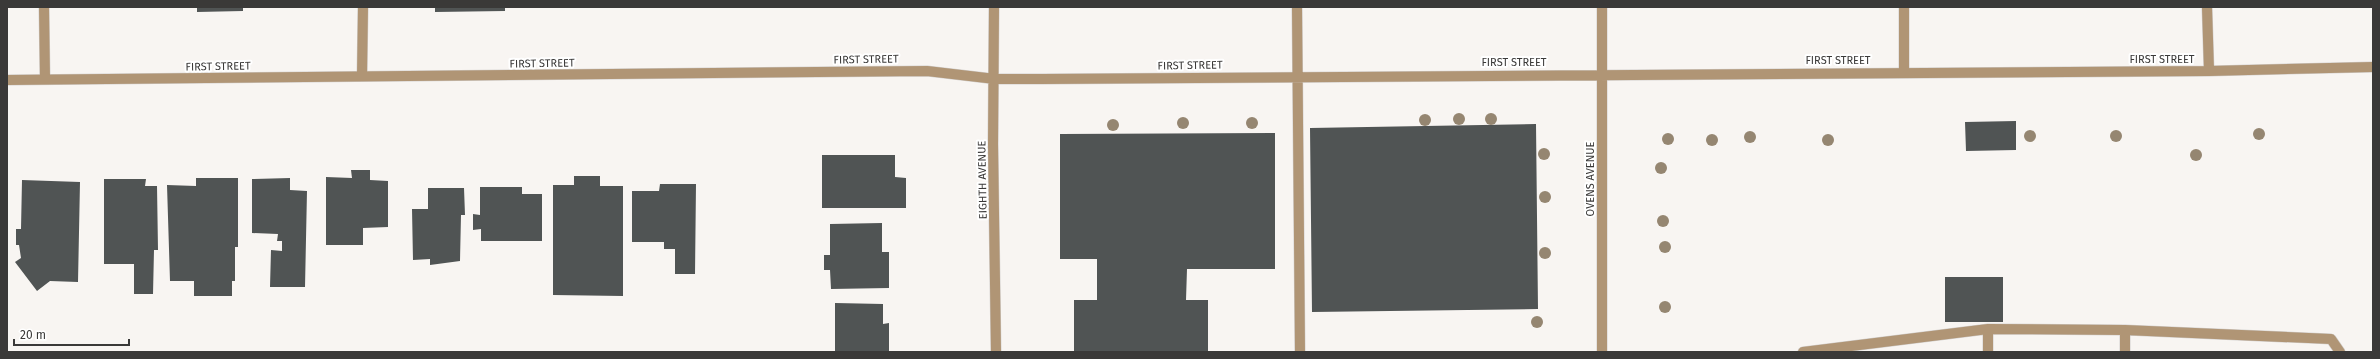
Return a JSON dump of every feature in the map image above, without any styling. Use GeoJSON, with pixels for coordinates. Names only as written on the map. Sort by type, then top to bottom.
{"type":"FeatureCollection","features":[{"type":"Feature","properties":{"kind":"street"},"geometry":{"type":"LineString","coordinates":[[44,7],[44,79]]}},
{"type":"Feature","properties":{"kind":"street"},"geometry":{"type":"LineString","coordinates":[[362,76],[363,7]]}},
{"type":"Feature","properties":{"kind":"street","name":"EIGHTH AVENUE"},"geometry":{"type":"LineString","coordinates":[[994,7],[995,79],[993,144],[996,352]]}},
{"type":"Feature","properties":{"kind":"street"},"geometry":{"type":"LineString","coordinates":[[1298,7],[1300,352]]}},
{"type":"Feature","properties":{"kind":"street","name":"OVENS AVENUE"},"geometry":{"type":"LineString","coordinates":[[1602,7],[1602,352]]}},
{"type":"Feature","properties":{"kind":"street"},"geometry":{"type":"LineString","coordinates":[[1904,7],[1904,72]]}},
{"type":"Feature","properties":{"kind":"street"},"geometry":{"type":"LineString","coordinates":[[2207,7],[2209,71]]}},
{"type":"Feature","properties":{"kind":"street","name":"FIRST STREET"},"geometry":{"type":"LineString","coordinates":[[7,80],[927,71],[995,79],[1298,75],[2209,71],[2373,67]]}},
{"type":"Feature","properties":{"kind":"street"},"geometry":{"type":"LineString","coordinates":[[1988,329],[1988,352]]}},
{"type":"Feature","properties":{"kind":"street"},"geometry":{"type":"LineString","coordinates":[[1803,352],[1988,329],[2125,330],[2331,339],[2340,352]]}},
{"type":"Feature","properties":{"kind":"street"},"geometry":{"type":"LineString","coordinates":[[2125,330],[2125,352]]}},
{"type":"Feature","properties":{"kind":"building"},"geometry":{"type":"Polygon","coordinates":[[[197,7],[243,7],[243,11],[197,12],[197,7]]]}},
{"type":"Feature","properties":{"kind":"building"},"geometry":{"type":"Polygon","coordinates":[[[435,7],[505,7],[505,11],[435,12],[435,7]]]}},
{"type":"Feature","properties":{"kind":"building"},"geometry":{"type":"Polygon","coordinates":[[[2016,121],[2016,150],[1966,151],[1965,122],[2016,121]]]}},
{"type":"Feature","properties":{"kind":"building"},"geometry":{"type":"Polygon","coordinates":[[[1536,124],[1538,309],[1312,312],[1310,128],[1536,124]]]}},
{"type":"Feature","properties":{"kind":"building"},"geometry":{"type":"Polygon","coordinates":[[[1275,133],[1275,269],[1187,269],[1186,300],[1208,300],[1208,352],[1074,352],[1074,300],[1097,300],[1097,259],[1060,259],[1060,134],[1275,133]]]}},
{"type":"Feature","properties":{"kind":"building"},"geometry":{"type":"Polygon","coordinates":[[[822,155],[895,155],[895,177],[906,178],[906,208],[822,208],[822,155]]]}},
{"type":"Feature","properties":{"kind":"building"},"geometry":{"type":"Polygon","coordinates":[[[351,170],[370,170],[370,180],[388,181],[388,227],[363,228],[363,245],[326,245],[326,177],[352,178],[351,170]]]}},
{"type":"Feature","properties":{"kind":"building"},"geometry":{"type":"Polygon","coordinates":[[[574,176],[600,176],[600,186],[623,186],[623,296],[553,295],[553,185],[574,185],[574,176]]]}},
{"type":"Feature","properties":{"kind":"building"},"geometry":{"type":"Polygon","coordinates":[[[196,178],[238,178],[238,247],[235,247],[235,281],[232,281],[232,296],[194,296],[194,281],[170,281],[167,185],[196,186],[196,178]]]}},
{"type":"Feature","properties":{"kind":"building"},"geometry":{"type":"Polygon","coordinates":[[[290,178],[290,190],[307,191],[305,287],[270,287],[271,250],[282,251],[282,241],[277,241],[278,234],[252,233],[252,179],[290,178]]]}},
{"type":"Feature","properties":{"kind":"building"},"geometry":{"type":"Polygon","coordinates":[[[104,179],[146,179],[145,186],[157,186],[158,250],[154,250],[153,294],[134,294],[134,264],[104,264],[104,179]]]}},
{"type":"Feature","properties":{"kind":"building"},"geometry":{"type":"Polygon","coordinates":[[[22,180],[80,182],[78,282],[50,281],[37,291],[15,262],[21,258],[19,245],[16,245],[16,229],[21,229],[22,180]]]}},
{"type":"Feature","properties":{"kind":"building"},"geometry":{"type":"Polygon","coordinates":[[[660,184],[696,184],[695,274],[675,274],[675,249],[664,249],[664,242],[632,242],[632,191],[659,191],[660,184]]]}},
{"type":"Feature","properties":{"kind":"building"},"geometry":{"type":"Polygon","coordinates":[[[480,187],[522,187],[522,194],[542,194],[542,241],[481,241],[481,229],[473,230],[473,214],[480,215],[480,187]]]}},
{"type":"Feature","properties":{"kind":"building"},"geometry":{"type":"Polygon","coordinates":[[[428,188],[464,188],[465,215],[461,215],[460,261],[430,265],[430,259],[413,260],[412,209],[428,209],[428,188]]]}},
{"type":"Feature","properties":{"kind":"building"},"geometry":{"type":"Polygon","coordinates":[[[882,223],[882,252],[889,252],[889,288],[831,289],[830,270],[824,270],[824,255],[830,255],[830,224],[882,223]]]}},
{"type":"Feature","properties":{"kind":"building"},"geometry":{"type":"Polygon","coordinates":[[[1945,277],[2003,277],[2003,322],[1945,322],[1945,277]]]}},
{"type":"Feature","properties":{"kind":"building"},"geometry":{"type":"Polygon","coordinates":[[[835,303],[883,304],[883,324],[889,323],[889,352],[835,352],[835,303]]]}}]}
